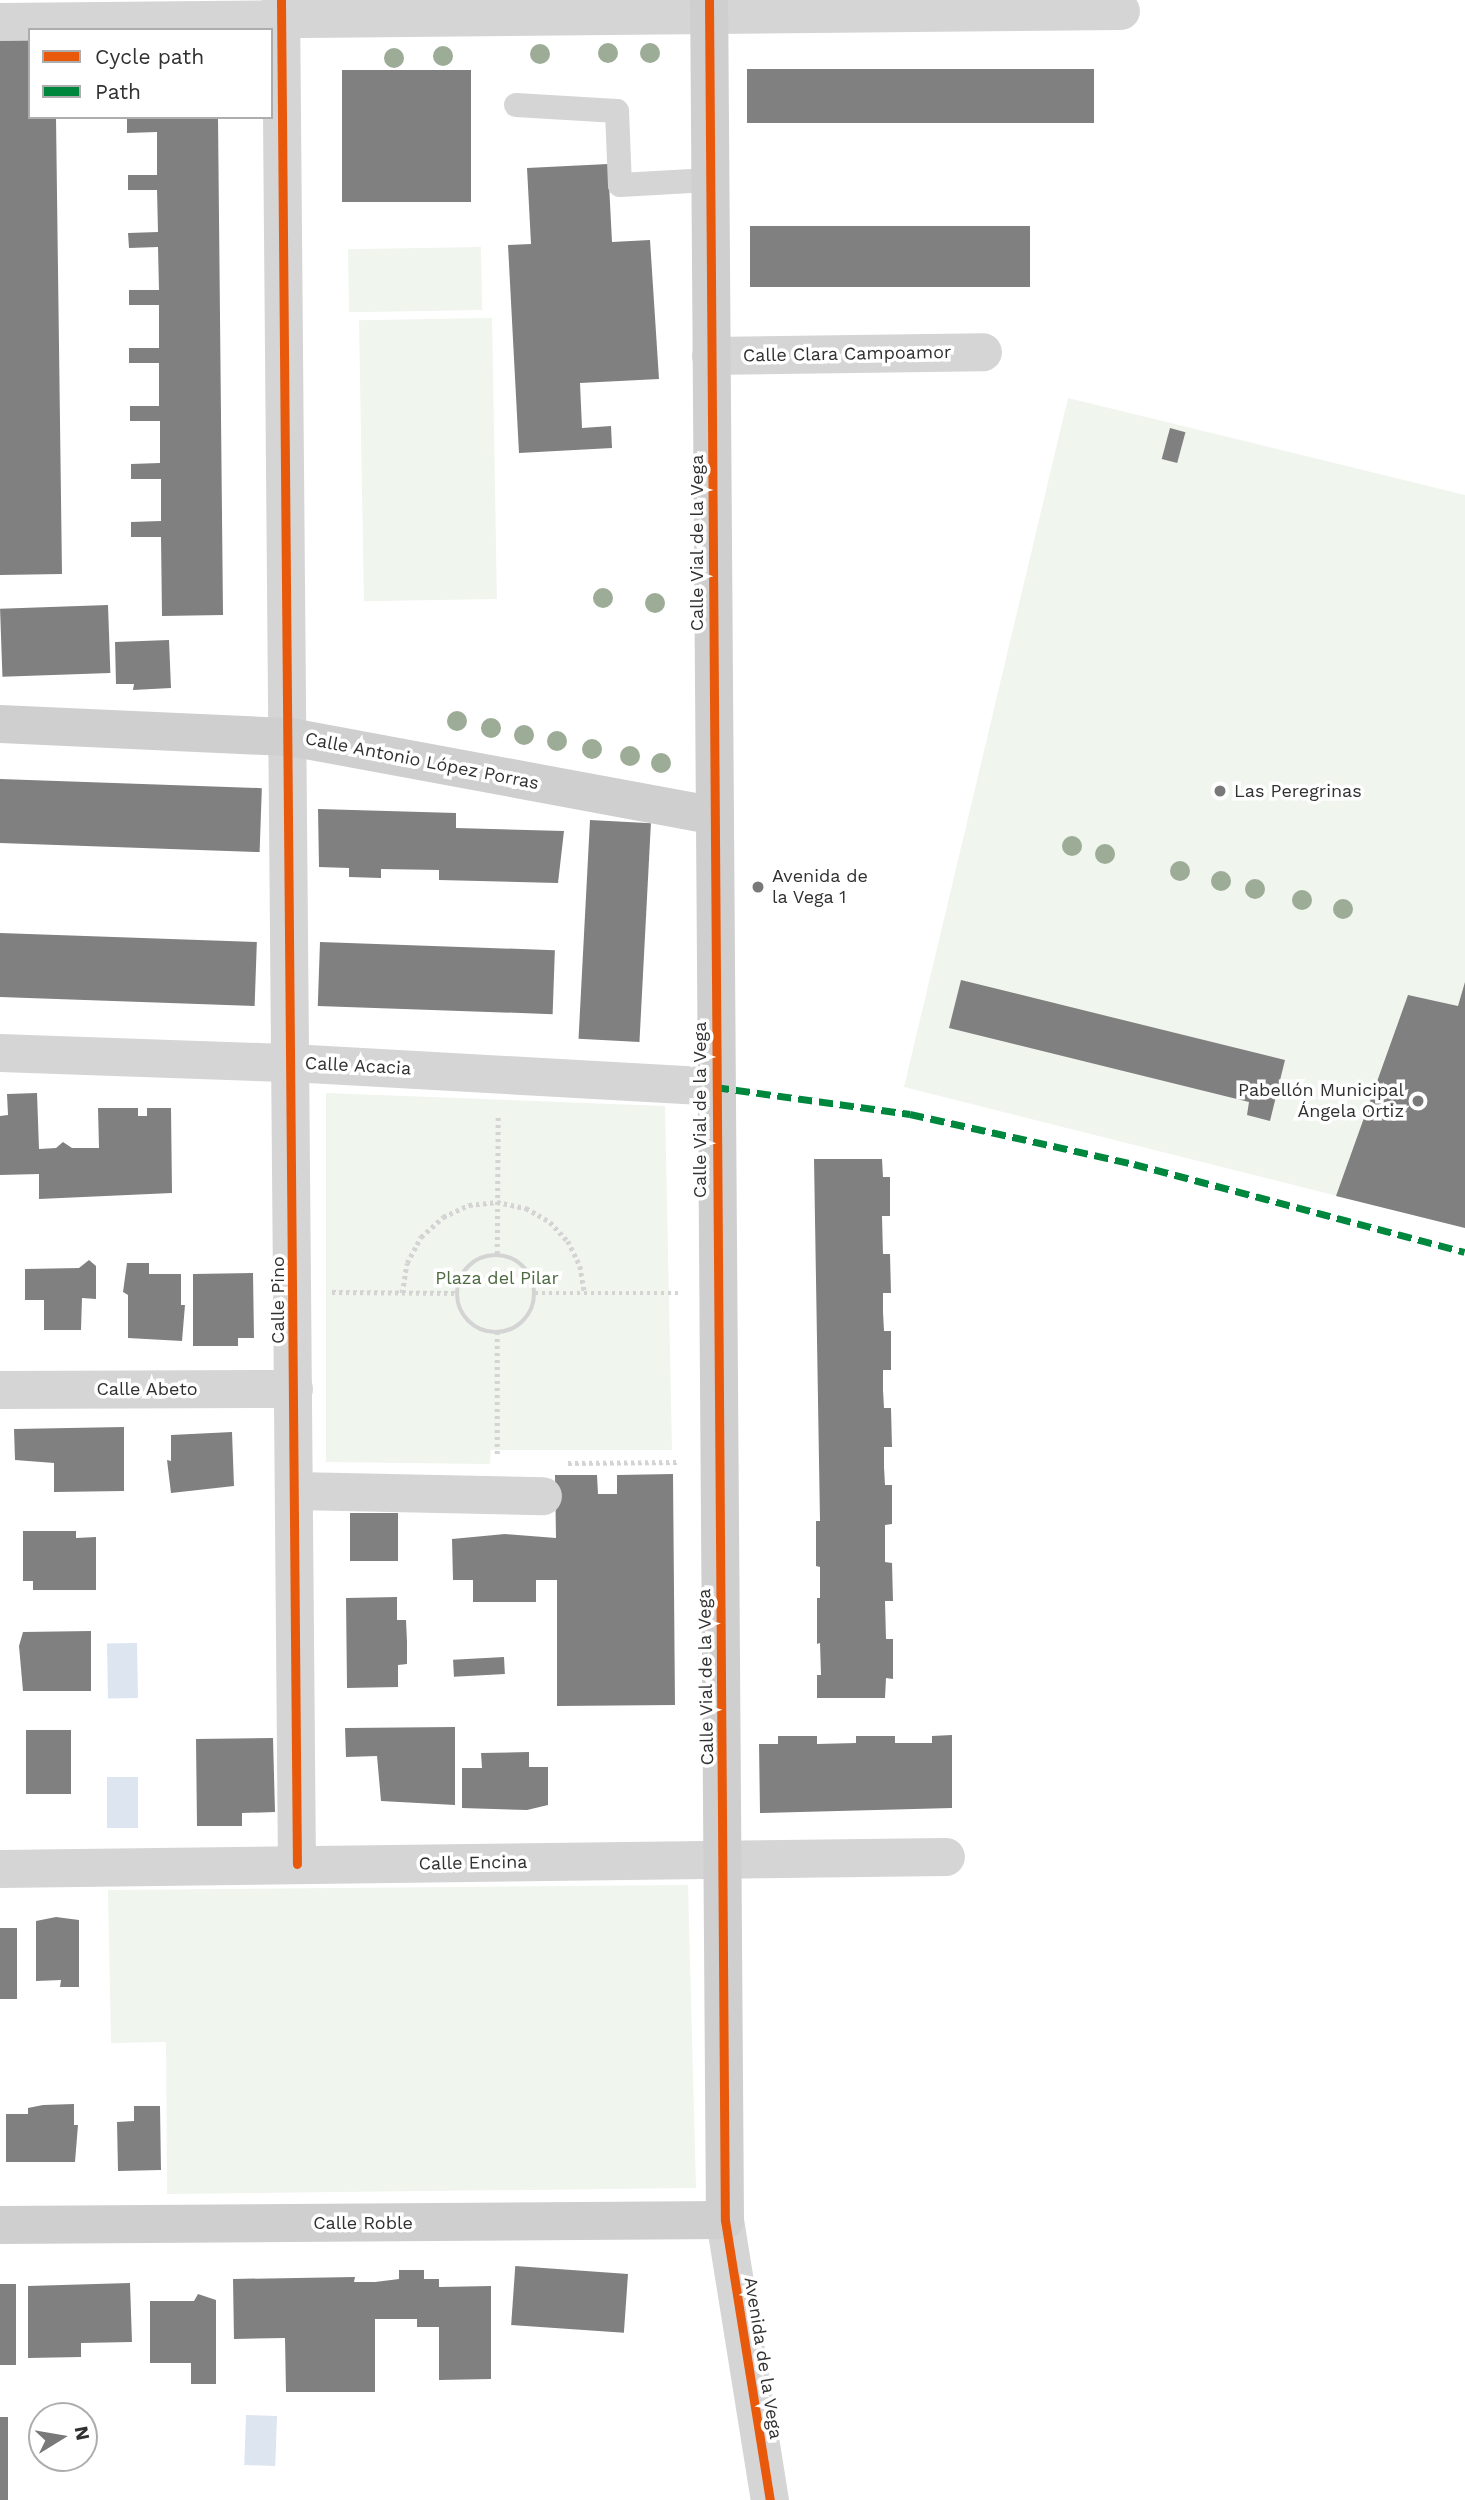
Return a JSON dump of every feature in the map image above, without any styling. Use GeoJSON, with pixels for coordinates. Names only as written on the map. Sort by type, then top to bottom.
{"type":"FeatureCollection","features":[{"type":"Feature","properties":{"kind":"street"},"geometry":{"type":"LineString","coordinates":[[0,22],[281,9],[709,7],[1121,11]]}},
{"type":"Feature","properties":{"kind":"street","name":"Calle Vial de la Vega"},"geometry":{"type":"LineString","coordinates":[[709,7],[715,1087],[726,2220]]}},
{"type":"Feature","properties":{"kind":"street","name":"Calle Pino"},"geometry":{"type":"LineString","coordinates":[[281,9],[290,737],[297,1864]]}},
{"type":"Feature","properties":{"kind":"street","name":"Calle Clara Campoamor"},"geometry":{"type":"LineString","coordinates":[[711,356],[983,352]]}},
{"type":"Feature","properties":{"kind":"street","name":"Calle Antonio López Porras"},"geometry":{"type":"LineString","coordinates":[[0,724],[290,737],[715,816]]}},
{"type":"Feature","properties":{"kind":"street","name":"Calle Acacia"},"geometry":{"type":"LineString","coordinates":[[0,1053],[292,1063],[715,1087]]}},
{"type":"Feature","properties":{"kind":"street","name":"Calle Abeto"},"geometry":{"type":"LineString","coordinates":[[0,1390],[294,1388]]}},
{"type":"Feature","properties":{"kind":"street"},"geometry":{"type":"LineString","coordinates":[[295,1490],[543,1496]]}},
{"type":"Feature","properties":{"kind":"street","name":"Calle Encina"},"geometry":{"type":"LineString","coordinates":[[0,1869],[946,1857]]}},
{"type":"Feature","properties":{"kind":"street","name":"Calle Roble"},"geometry":{"type":"LineString","coordinates":[[0,2225],[726,2220]]}},
{"type":"Feature","properties":{"kind":"street","name":"Avenida de la Vega"},"geometry":{"type":"LineString","coordinates":[[726,2220],[770,2500]]}},
{"type":"Feature","properties":{"kind":"lane"},"geometry":{"type":"LineString","coordinates":[[516,106],[617,111],[620,185],[709,180]]}},
{"type":"Feature","properties":{"kind":"path"},"geometry":{"type":"LineString","coordinates":[[497,1254],[498,1074]]}},
{"type":"Feature","properties":{"kind":"path"},"geometry":{"type":"LineString","coordinates":[[401,1293],[407,1263],[421,1237],[443,1217],[469,1205],[497,1202],[526,1208],[550,1222],[568,1241],[580,1266],[584,1293]]}},
{"type":"Feature","properties":{"kind":"path"},"geometry":{"type":"LineString","coordinates":[[497,1254],[528,1270],[535,1293],[528,1316],[520,1325],[497,1333],[473,1326],[464,1317],[457,1293],[474,1261],[497,1254]]}},
{"type":"Feature","properties":{"kind":"path"},"geometry":{"type":"LineString","coordinates":[[293,1292],[457,1293]]}},
{"type":"Feature","properties":{"kind":"path"},"geometry":{"type":"LineString","coordinates":[[535,1293],[683,1293],[683,1306]]}},
{"type":"Feature","properties":{"kind":"path"},"geometry":{"type":"LineString","coordinates":[[496,1494],[497,1333]]}},
{"type":"Feature","properties":{"kind":"path"},"geometry":{"type":"LineString","coordinates":[[543,1496],[544,1464],[683,1462],[683,1448]]}},
{"type":"Feature","properties":{"kind":"green space"},"geometry":{"type":"Polygon","coordinates":[[[481,247],[482,310],[349,312],[348,249],[481,247]]]}},
{"type":"Feature","properties":{"kind":"green space"},"geometry":{"type":"Polygon","coordinates":[[[492,318],[497,599],[364,601],[359,320],[492,318]]]}},
{"type":"Feature","properties":{"kind":"green space","name":"Las Peregrinas"},"geometry":{"type":"Polygon","coordinates":[[[1068,398],[1465,495],[1465,1228],[904,1087],[1068,398]]]}},
{"type":"Feature","properties":{"kind":"green space","name":"Plaza del Pilar"},"geometry":{"type":"Polygon","coordinates":[[[326,1093],[665,1106],[672,1450],[491,1450],[490,1464],[326,1462],[326,1093]]]}},
{"type":"Feature","properties":{"kind":"green space"},"geometry":{"type":"Polygon","coordinates":[[[688,1885],[696,2188],[167,2194],[166,2042],[111,2043],[108,1890],[688,1885]]]}},
{"type":"Feature","properties":{"kind":"shaded area"},"geometry":{"type":"Polygon","coordinates":[[[137,1643],[138,1698],[108,1699],[107,1644],[137,1643]]]}},
{"type":"Feature","properties":{"kind":"shaded area"},"geometry":{"type":"Polygon","coordinates":[[[107,1777],[138,1777],[138,1828],[107,1828],[107,1777]]]}},
{"type":"Feature","properties":{"kind":"shaded area"},"geometry":{"type":"Polygon","coordinates":[[[246,2415],[277,2416],[275,2466],[244,2465],[246,2415]]]}},
{"type":"Feature","properties":{"kind":"building"},"geometry":{"type":"Polygon","coordinates":[[[28,38],[28,119],[56,119],[62,574],[0,575],[0,39],[28,38]]]}},
{"type":"Feature","properties":{"kind":"building"},"geometry":{"type":"Polygon","coordinates":[[[747,69],[1094,69],[1094,123],[747,123],[747,69]]]}},
{"type":"Feature","properties":{"kind":"building"},"geometry":{"type":"Polygon","coordinates":[[[342,70],[471,70],[471,202],[342,202],[342,70]]]}},
{"type":"Feature","properties":{"kind":"building"},"geometry":{"type":"Polygon","coordinates":[[[127,119],[218,119],[223,615],[162,616],[161,537],[131,537],[131,522],[161,521],[161,479],[131,479],[131,464],[160,463],[160,421],[130,421],[130,406],[159,406],[159,363],[129,363],[129,348],[159,348],[159,305],[129,305],[129,290],[159,290],[158,247],[129,248],[128,233],[158,232],[157,190],[128,190],[128,175],[157,175],[157,132],[127,133],[127,119]]]}},
{"type":"Feature","properties":{"kind":"building"},"geometry":{"type":"Polygon","coordinates":[[[608,164],[612,242],[650,240],[659,379],[580,383],[582,428],[611,426],[612,448],[519,453],[508,245],[531,244],[527,168],[608,164]]]}},
{"type":"Feature","properties":{"kind":"building"},"geometry":{"type":"Polygon","coordinates":[[[750,226],[1030,226],[1030,287],[750,287],[750,226]]]}},
{"type":"Feature","properties":{"kind":"building"},"geometry":{"type":"Polygon","coordinates":[[[1170,428],[1185,432],[1177,463],[1162,459],[1170,428]]]}},
{"type":"Feature","properties":{"kind":"building"},"geometry":{"type":"Polygon","coordinates":[[[108,605],[110,673],[2,677],[0,609],[108,605]]]}},
{"type":"Feature","properties":{"kind":"building"},"geometry":{"type":"Polygon","coordinates":[[[169,640],[171,688],[133,690],[134,684],[116,684],[115,642],[169,640]]]}},
{"type":"Feature","properties":{"kind":"building"},"geometry":{"type":"Polygon","coordinates":[[[0,779],[262,788],[260,852],[0,843],[0,779]]]}},
{"type":"Feature","properties":{"kind":"building"},"geometry":{"type":"Polygon","coordinates":[[[318,809],[456,813],[456,828],[564,831],[558,883],[439,880],[439,870],[381,869],[381,878],[349,877],[349,868],[319,867],[318,809]]]}},
{"type":"Feature","properties":{"kind":"building"},"geometry":{"type":"Polygon","coordinates":[[[590,820],[651,823],[639,1042],[579,1039],[590,820]]]}},
{"type":"Feature","properties":{"kind":"building"},"geometry":{"type":"Polygon","coordinates":[[[0,933],[257,942],[255,1006],[0,997],[0,933]]]}},
{"type":"Feature","properties":{"kind":"building"},"geometry":{"type":"Polygon","coordinates":[[[320,942],[555,950],[553,1014],[318,1006],[320,942]]]}},
{"type":"Feature","properties":{"kind":"building"},"geometry":{"type":"Polygon","coordinates":[[[961,980],[1285,1060],[1270,1121],[1247,1115],[1249,1102],[949,1028],[961,980]]]}},
{"type":"Feature","properties":{"kind":"building","name":"Pabellón Municipal Ángela Ortiz"},"geometry":{"type":"Polygon","coordinates":[[[1465,982],[1465,1228],[1336,1196],[1408,995],[1458,1006],[1465,982]]]}},
{"type":"Feature","properties":{"kind":"building"},"geometry":{"type":"Polygon","coordinates":[[[37,1093],[39,1149],[56,1148],[63,1142],[72,1148],[99,1148],[98,1108],[138,1108],[138,1116],[147,1116],[147,1108],[171,1108],[172,1193],[39,1199],[39,1174],[0,1175],[0,1116],[8,1115],[7,1094],[37,1093]]]}},
{"type":"Feature","properties":{"kind":"building"},"geometry":{"type":"Polygon","coordinates":[[[814,1159],[882,1159],[883,1177],[890,1177],[890,1216],[882,1216],[883,1254],[890,1254],[891,1293],[883,1293],[883,1312],[884,1331],[891,1331],[891,1370],[883,1370],[883,1390],[884,1408],[891,1408],[892,1447],[884,1447],[884,1467],[885,1485],[892,1485],[892,1524],[885,1525],[885,1562],[892,1563],[893,1601],[885,1601],[886,1639],[893,1639],[893,1679],[886,1678],[885,1698],[817,1698],[817,1675],[821,1675],[820,1643],[817,1644],[820,1567],[816,1566],[816,1521],[820,1521],[814,1159]]]}},
{"type":"Feature","properties":{"kind":"building"},"geometry":{"type":"Polygon","coordinates":[[[89,1260],[96,1266],[96,1299],[82,1298],[81,1330],[44,1330],[44,1300],[25,1300],[25,1269],[79,1268],[89,1260]]]}},
{"type":"Feature","properties":{"kind":"building"},"geometry":{"type":"Polygon","coordinates":[[[127,1263],[149,1263],[149,1274],[181,1274],[181,1305],[185,1305],[182,1341],[128,1338],[128,1295],[123,1292],[127,1263]]]}},
{"type":"Feature","properties":{"kind":"building"},"geometry":{"type":"Polygon","coordinates":[[[253,1273],[254,1338],[238,1338],[238,1346],[193,1346],[193,1274],[253,1273]]]}},
{"type":"Feature","properties":{"kind":"building"},"geometry":{"type":"Polygon","coordinates":[[[124,1427],[124,1491],[54,1492],[54,1463],[15,1460],[14,1429],[124,1427]]]}},
{"type":"Feature","properties":{"kind":"building"},"geometry":{"type":"Polygon","coordinates":[[[232,1432],[234,1486],[171,1493],[167,1460],[171,1461],[171,1435],[232,1432]]]}},
{"type":"Feature","properties":{"kind":"building"},"geometry":{"type":"Polygon","coordinates":[[[673,1474],[675,1705],[557,1706],[557,1580],[536,1580],[536,1602],[473,1602],[473,1580],[453,1580],[452,1539],[505,1534],[556,1538],[555,1475],[597,1475],[598,1494],[617,1494],[617,1475],[673,1474]]]}},
{"type":"Feature","properties":{"kind":"building"},"geometry":{"type":"Polygon","coordinates":[[[350,1513],[398,1513],[398,1561],[350,1561],[350,1513]]]}},
{"type":"Feature","properties":{"kind":"building"},"geometry":{"type":"Polygon","coordinates":[[[23,1531],[76,1531],[76,1538],[96,1537],[96,1590],[33,1590],[33,1581],[23,1581],[23,1531]]]}},
{"type":"Feature","properties":{"kind":"building"},"geometry":{"type":"Polygon","coordinates":[[[397,1597],[397,1620],[406,1620],[407,1642],[407,1664],[398,1665],[398,1687],[347,1688],[346,1598],[397,1597]]]}},
{"type":"Feature","properties":{"kind":"building"},"geometry":{"type":"Polygon","coordinates":[[[91,1631],[91,1691],[23,1691],[19,1646],[23,1632],[91,1631]]]}},
{"type":"Feature","properties":{"kind":"building"},"geometry":{"type":"Polygon","coordinates":[[[504,1657],[505,1674],[454,1677],[453,1660],[504,1657]]]}},
{"type":"Feature","properties":{"kind":"building"},"geometry":{"type":"Polygon","coordinates":[[[455,1727],[455,1805],[381,1801],[377,1756],[346,1757],[345,1728],[455,1727]]]}},
{"type":"Feature","properties":{"kind":"building"},"geometry":{"type":"Polygon","coordinates":[[[26,1730],[71,1730],[71,1794],[26,1794],[26,1730]]]}},
{"type":"Feature","properties":{"kind":"building"},"geometry":{"type":"Polygon","coordinates":[[[952,1735],[952,1808],[760,1813],[759,1744],[778,1744],[778,1736],[817,1736],[817,1744],[856,1743],[856,1736],[895,1736],[895,1743],[932,1743],[932,1736],[952,1735]]]}},
{"type":"Feature","properties":{"kind":"building"},"geometry":{"type":"Polygon","coordinates":[[[273,1738],[275,1812],[242,1813],[242,1826],[197,1826],[196,1739],[273,1738]]]}},
{"type":"Feature","properties":{"kind":"building"},"geometry":{"type":"Polygon","coordinates":[[[529,1752],[529,1767],[548,1767],[548,1805],[527,1810],[462,1808],[462,1768],[482,1768],[481,1753],[529,1752]]]}},
{"type":"Feature","properties":{"kind":"building"},"geometry":{"type":"Polygon","coordinates":[[[56,1917],[79,1920],[79,1987],[60,1987],[61,1980],[36,1981],[36,1921],[56,1917]]]}},
{"type":"Feature","properties":{"kind":"building"},"geometry":{"type":"Polygon","coordinates":[[[0,1928],[17,1928],[17,1999],[0,1999],[0,1928]]]}},
{"type":"Feature","properties":{"kind":"building"},"geometry":{"type":"Polygon","coordinates":[[[74,2104],[74,2125],[78,2125],[75,2162],[6,2162],[6,2114],[28,2114],[28,2108],[43,2105],[74,2104]]]}},
{"type":"Feature","properties":{"kind":"building"},"geometry":{"type":"Polygon","coordinates":[[[134,2106],[160,2106],[161,2170],[118,2171],[117,2122],[134,2121],[134,2106]]]}},
{"type":"Feature","properties":{"kind":"building"},"geometry":{"type":"Polygon","coordinates":[[[515,2266],[628,2274],[624,2333],[511,2325],[515,2266]]]}},
{"type":"Feature","properties":{"kind":"building"},"geometry":{"type":"Polygon","coordinates":[[[399,2270],[424,2270],[424,2279],[439,2279],[439,2287],[491,2286],[491,2379],[439,2380],[439,2327],[417,2327],[417,2319],[375,2319],[375,2392],[286,2392],[285,2338],[234,2339],[233,2279],[355,2277],[354,2282],[375,2282],[399,2279],[399,2270]]]}},
{"type":"Feature","properties":{"kind":"building"},"geometry":{"type":"Polygon","coordinates":[[[130,2283],[132,2342],[81,2343],[81,2357],[28,2358],[28,2286],[130,2283]]]}},
{"type":"Feature","properties":{"kind":"building"},"geometry":{"type":"Polygon","coordinates":[[[0,2284],[16,2284],[16,2365],[0,2365],[0,2284]]]}},
{"type":"Feature","properties":{"kind":"building"},"geometry":{"type":"Polygon","coordinates":[[[198,2294],[216,2300],[216,2384],[191,2384],[191,2363],[150,2363],[150,2301],[194,2301],[198,2294]]]}},
{"type":"Feature","properties":{"kind":"building"},"geometry":{"type":"Polygon","coordinates":[[[0,2417],[8,2417],[8,2500],[0,2500],[0,2417]]]}},
{"type":"Feature","properties":{"kind":"marked path"},"geometry":{"type":"LineString","coordinates":[[715,1087],[910,1114],[1134,1164],[1465,1252]]}},
{"type":"Feature","properties":{"kind":"cycle path"},"geometry":{"type":"LineString","coordinates":[[281,0],[297,1864]]}},
{"type":"Feature","properties":{"kind":"cycle path"},"geometry":{"type":"LineString","coordinates":[[709,0],[725,2220],[770,2500]]}},
{"type":"Feature","properties":{"kind":"place","name":"Las Peregrinas"},"geometry":{"type":"Point","coordinates":[1220,791]}},
{"type":"Feature","properties":{"kind":"place","name":"Avenida de la Vega 1"},"geometry":{"type":"Point","coordinates":[758,887]}},
{"type":"Feature","properties":{"kind":"place","name":"Pabellón Municipal Ángela Ortiz"},"geometry":{"type":"Point","coordinates":[1418,1101]}}]}
